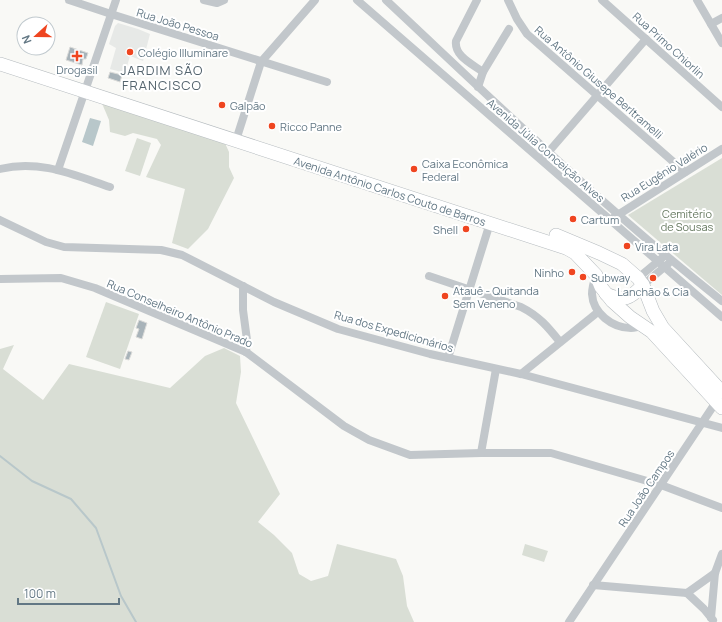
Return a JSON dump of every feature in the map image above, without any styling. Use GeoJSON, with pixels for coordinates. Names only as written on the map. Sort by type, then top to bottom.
{"type":"FeatureCollection","features":[{"type":"Feature","properties":{"kind":"main road","name":"Avenida Antônio Carlos Couto de Barros"},"geometry":{"type":"LineString","coordinates":[[0,58],[85,89],[566,248],[575,253],[596,275],[606,294],[619,308],[660,341],[720,401]]}},
{"type":"Feature","properties":{"kind":"main road","name":"Avenida Antônio Carlos Couto de Barros"},"geometry":{"type":"LineString","coordinates":[[0,64],[85,89],[145,103],[542,230],[577,243],[622,264],[640,282],[662,328],[720,401]]}},
{"type":"Feature","properties":{"kind":"main road"},"geometry":{"type":"LineString","coordinates":[[596,275],[600,264],[605,261],[613,260]]}},
{"type":"Feature","properties":{"kind":"main road"},"geometry":{"type":"LineString","coordinates":[[606,294],[615,298],[623,299],[630,297],[640,282]]}},
{"type":"Feature","properties":{"kind":"street","name":"Rua João Pessoa"},"geometry":{"type":"LineString","coordinates":[[69,0],[327,82]]}},
{"type":"Feature","properties":{"kind":"street"},"geometry":{"type":"LineString","coordinates":[[58,170],[116,0]]}},
{"type":"Feature","properties":{"kind":"street"},"geometry":{"type":"LineString","coordinates":[[204,0],[217,3],[224,0]]}},
{"type":"Feature","properties":{"kind":"street"},"geometry":{"type":"LineString","coordinates":[[238,134],[261,62],[316,0]]}},
{"type":"Feature","properties":{"kind":"street","name":"Avenida Júlia Conceição Alves"},"geometry":{"type":"LineString","coordinates":[[357,0],[722,317]]}},
{"type":"Feature","properties":{"kind":"street","name":"Avenida Júlia Conceição Alves"},"geometry":{"type":"LineString","coordinates":[[386,0],[548,153],[617,215],[722,302]]}},
{"type":"Feature","properties":{"kind":"street"},"geometry":{"type":"LineString","coordinates":[[477,0],[455,45],[459,53],[483,72]]}},
{"type":"Feature","properties":{"kind":"street","name":"Rua Antônio Giusepe Berltramelli"},"geometry":{"type":"LineString","coordinates":[[508,0],[517,20],[527,34],[685,172]]}},
{"type":"Feature","properties":{"kind":"street","name":"Rua Primo Chiorlin"},"geometry":{"type":"LineString","coordinates":[[602,0],[722,107]]}},
{"type":"Feature","properties":{"kind":"street"},"geometry":{"type":"LineString","coordinates":[[697,0],[722,43]]}},
{"type":"Feature","properties":{"kind":"street"},"geometry":{"type":"LineString","coordinates":[[710,24],[722,18]]}},
{"type":"Feature","properties":{"kind":"street"},"geometry":{"type":"LineString","coordinates":[[478,87],[483,72],[509,29]]}},
{"type":"Feature","properties":{"kind":"street"},"geometry":{"type":"LineString","coordinates":[[541,161],[646,39]]}},
{"type":"Feature","properties":{"kind":"street","name":"Rua Eugênio Valério"},"geometry":{"type":"LineString","coordinates":[[609,220],[722,149]]}},
{"type":"Feature","properties":{"kind":"street"},"geometry":{"type":"LineString","coordinates":[[0,169],[24,165],[37,166],[58,170],[110,187]]}},
{"type":"Feature","properties":{"kind":"street","name":"Rua dos Expedicionários"},"geometry":{"type":"LineString","coordinates":[[0,220],[46,242],[64,247],[161,250],[182,255],[274,302],[338,329],[448,358],[521,374],[722,428]]}},
{"type":"Feature","properties":{"kind":"street"},"geometry":{"type":"LineString","coordinates":[[448,358],[490,223]]}},
{"type":"Feature","properties":{"kind":"street"},"geometry":{"type":"LineString","coordinates":[[640,282],[668,258]]}},
{"type":"Feature","properties":{"kind":"street"},"geometry":{"type":"LineString","coordinates":[[596,275],[592,288],[592,295],[598,312],[607,320],[618,326],[631,328],[643,326]]}},
{"type":"Feature","properties":{"kind":"street"},"geometry":{"type":"LineString","coordinates":[[429,276],[470,289],[534,313],[546,324],[560,342]]}},
{"type":"Feature","properties":{"kind":"street","name":"Rua Conselheiro Antônio Prado"},"geometry":{"type":"LineString","coordinates":[[0,279],[62,278],[95,288],[246,352],[344,426],[369,440],[410,455],[551,453],[661,485],[722,508]]}},
{"type":"Feature","properties":{"kind":"street"},"geometry":{"type":"LineString","coordinates":[[243,286],[243,310],[247,340],[246,352]]}},
{"type":"Feature","properties":{"kind":"street"},"geometry":{"type":"LineString","coordinates":[[714,310],[722,302]]}},
{"type":"Feature","properties":{"kind":"street"},"geometry":{"type":"LineString","coordinates":[[521,374],[598,312]]}},
{"type":"Feature","properties":{"kind":"street"},"geometry":{"type":"LineString","coordinates":[[481,453],[496,369]]}},
{"type":"Feature","properties":{"kind":"street","name":"Rua João Campos"},"geometry":{"type":"LineString","coordinates":[[568,622],[702,423],[720,401]]}},
{"type":"Feature","properties":{"kind":"street"},"geometry":{"type":"LineString","coordinates":[[713,620],[715,572],[722,554]]}},
{"type":"Feature","properties":{"kind":"street"},"geometry":{"type":"LineString","coordinates":[[687,593],[715,572]]}},
{"type":"Feature","properties":{"kind":"street"},"geometry":{"type":"LineString","coordinates":[[593,585],[687,593],[713,620]]}},
{"type":"Feature","properties":{"kind":"shaded area","name":"Colégio Illuminare"},"geometry":{"type":"Polygon","coordinates":[[[118,23],[150,34],[143,61],[130,56],[125,73],[110,69],[116,48],[109,44],[115,26],[118,23]]]}},
{"type":"Feature","properties":{"kind":"shaded area"},"geometry":{"type":"Polygon","coordinates":[[[90,118],[101,121],[93,146],[82,142],[90,118]]]}},
{"type":"Feature","properties":{"kind":"green space"},"geometry":{"type":"Polygon","coordinates":[[[101,101],[224,141],[229,152],[229,167],[234,178],[208,229],[188,249],[172,243],[185,189],[146,177],[161,145],[157,139],[133,133],[125,136],[110,132],[109,120],[101,101]]]}},
{"type":"Feature","properties":{"kind":"green space"},"geometry":{"type":"Polygon","coordinates":[[[137,138],[151,143],[140,176],[125,171],[137,138]]]}},
{"type":"Feature","properties":{"kind":"green space","name":"Cemitério de Sousas"},"geometry":{"type":"Polygon","coordinates":[[[722,158],[722,295],[628,215],[722,158]]]}},
{"type":"Feature","properties":{"kind":"green space"},"geometry":{"type":"Polygon","coordinates":[[[106,302],[139,314],[120,369],[86,357],[106,302]]]}},
{"type":"Feature","properties":{"kind":"green space"},"geometry":{"type":"Polygon","coordinates":[[[14,345],[3,369],[43,400],[69,364],[170,388],[205,356],[224,348],[240,356],[241,372],[236,403],[280,494],[258,522],[292,553],[299,574],[311,581],[328,576],[337,544],[396,559],[403,576],[407,606],[414,622],[0,622],[0,349],[14,345]]]}},
{"type":"Feature","properties":{"kind":"green space"},"geometry":{"type":"Polygon","coordinates":[[[525,544],[548,551],[544,562],[522,555],[525,544]]]}},
{"type":"Feature","properties":{"kind":"building","name":"Drogasil"},"geometry":{"type":"Polygon","coordinates":[[[70,47],[88,53],[86,59],[83,59],[82,65],[66,60],[70,47]]]}},
{"type":"Feature","properties":{"kind":"building"},"geometry":{"type":"Polygon","coordinates":[[[110,72],[122,75],[120,82],[108,78],[110,72]]]}},
{"type":"Feature","properties":{"kind":"building"},"geometry":{"type":"Polygon","coordinates":[[[139,320],[147,323],[142,339],[136,337],[139,329],[136,328],[139,320]]]}},
{"type":"Feature","properties":{"kind":"building"},"geometry":{"type":"Polygon","coordinates":[[[128,351],[132,352],[129,360],[125,359],[128,351]]]}},
{"type":"Feature","properties":{"kind":"waterway"},"geometry":{"type":"LineString","coordinates":[[0,456],[32,481],[71,499],[96,528],[121,596],[136,622]]}},
{"type":"Feature","properties":{"kind":"place","name":"Colégio Illuminare"},"geometry":{"type":"Point","coordinates":[130,52]}},
{"type":"Feature","properties":{"kind":"place","name":"Drogasil"},"geometry":{"type":"Point","coordinates":[77,56]}},
{"type":"Feature","properties":{"kind":"place","name":"Galpão"},"geometry":{"type":"Point","coordinates":[222,105]}},
{"type":"Feature","properties":{"kind":"place","name":"Ricco Panne"},"geometry":{"type":"Point","coordinates":[272,126]}},
{"type":"Feature","properties":{"kind":"place","name":"Caixa Econômica Federal"},"geometry":{"type":"Point","coordinates":[414,169]}},
{"type":"Feature","properties":{"kind":"place","name":"Cartum"},"geometry":{"type":"Point","coordinates":[573,219]}},
{"type":"Feature","properties":{"kind":"place","name":"Shell"},"geometry":{"type":"Point","coordinates":[466,229]}},
{"type":"Feature","properties":{"kind":"place","name":"Vira Lata"},"geometry":{"type":"Point","coordinates":[627,246]}},
{"type":"Feature","properties":{"kind":"place","name":"Ninho"},"geometry":{"type":"Point","coordinates":[572,272]}},
{"type":"Feature","properties":{"kind":"place","name":"Subway"},"geometry":{"type":"Point","coordinates":[583,277]}},
{"type":"Feature","properties":{"kind":"place","name":"Lanchão & Cia"},"geometry":{"type":"Point","coordinates":[653,278]}},
{"type":"Feature","properties":{"kind":"place","name":"Atauê - Quitanda Sem Veneno"},"geometry":{"type":"Point","coordinates":[445,296]}},
{"type":"Feature","properties":{"kind":"district","name":"JARDIM SÃO FRANCISCO"},"geometry":{"type":"Point","coordinates":[162,78]}}]}
